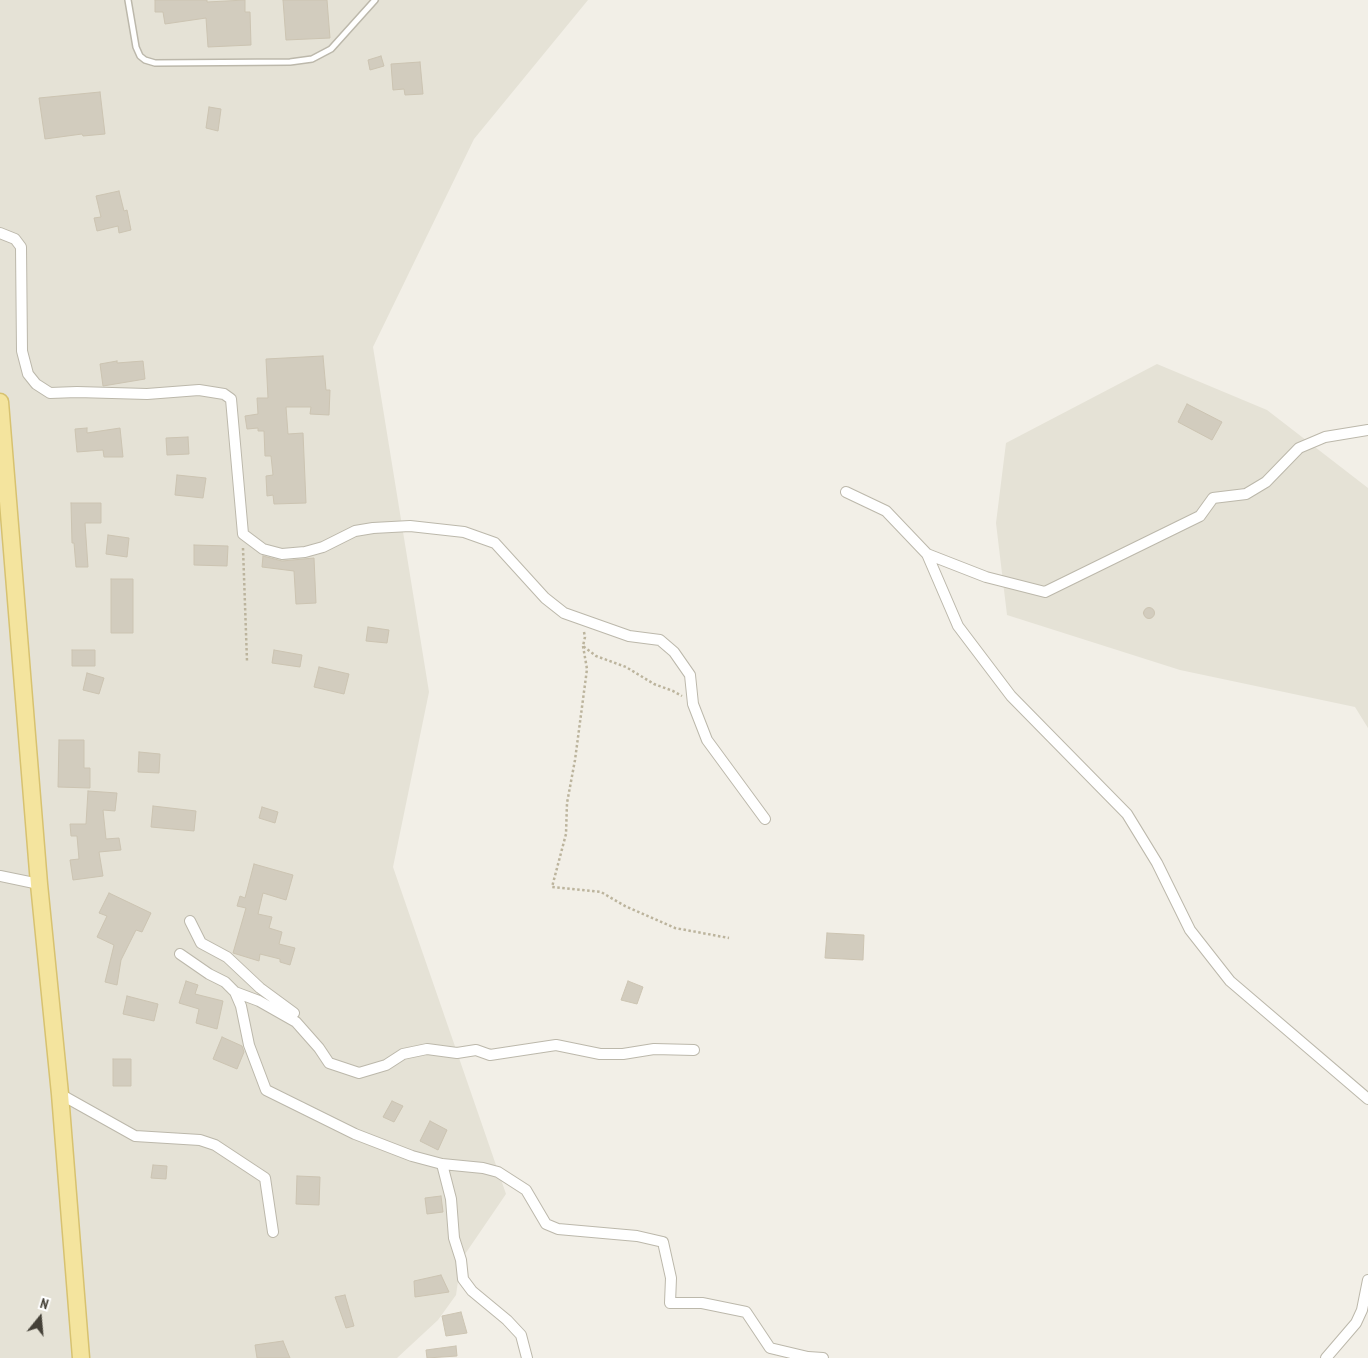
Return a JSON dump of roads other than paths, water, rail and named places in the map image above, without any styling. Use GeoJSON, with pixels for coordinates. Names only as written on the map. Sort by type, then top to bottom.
{"type":"FeatureCollection","features":[{"type":"Feature","properties":{"kind":"main road"},"geometry":{"type":"LineString","coordinates":[[0,402],[39,884],[60,1094],[81,1358]]}},
{"type":"Feature","properties":{"kind":"street"},"geometry":{"type":"LineString","coordinates":[[0,233],[15,239],[21,246],[22,350],[28,374],[36,384],[50,393],[147,394],[199,390],[224,394],[231,400],[243,534],[263,549],[282,554],[305,552],[323,547],[355,531],[373,528],[410,526],[464,532],[495,544],[545,598],[564,613],[629,636],[660,640],[674,652],[690,675],[693,704],[707,740],[765,819]]}},
{"type":"Feature","properties":{"kind":"street"},"geometry":{"type":"LineString","coordinates":[[928,554],[986,577],[1046,592],[1200,516],[1213,498],[1246,494],[1266,482],[1299,448],[1324,437],[1368,430]]}},
{"type":"Feature","properties":{"kind":"street"},"geometry":{"type":"LineString","coordinates":[[846,492],[886,511],[928,554],[958,626],[1011,696],[1127,814],[1157,863],[1190,930],[1230,981],[1368,1098]]}},
{"type":"Feature","properties":{"kind":"street"},"geometry":{"type":"LineString","coordinates":[[0,876],[39,884]]}},
{"type":"Feature","properties":{"kind":"street"},"geometry":{"type":"LineString","coordinates":[[190,921],[201,943],[227,957],[260,988],[286,1009],[301,1018],[307,1034]]}},
{"type":"Feature","properties":{"kind":"street"},"geometry":{"type":"LineString","coordinates":[[180,954],[209,974],[226,982],[234,992],[241,1006],[248,1045],[266,1090],[355,1134],[412,1156],[442,1164],[483,1168],[498,1172],[526,1190],[546,1224],[558,1229],[637,1236],[663,1242],[671,1278],[670,1303],[702,1303],[746,1312],[770,1348],[808,1357],[823,1358]]}},
{"type":"Feature","properties":{"kind":"street"},"geometry":{"type":"LineString","coordinates":[[234,992],[259,1001],[296,1022],[329,1064],[359,1073],[386,1065],[403,1054],[427,1049],[457,1053],[476,1050],[490,1055],[556,1045],[600,1054],[623,1054],[654,1049],[694,1050]]}},
{"type":"Feature","properties":{"kind":"street"},"geometry":{"type":"LineString","coordinates":[[60,1094],[135,1136],[200,1140],[215,1145],[265,1178],[272,1232]]}},
{"type":"Feature","properties":{"kind":"street"},"geometry":{"type":"LineString","coordinates":[[442,1164],[451,1199],[454,1238],[461,1260],[463,1279],[472,1292],[508,1320],[521,1335],[527,1358]]}},
{"type":"Feature","properties":{"kind":"street"},"geometry":{"type":"LineString","coordinates":[[1326,1358],[1356,1323],[1362,1310],[1368,1280]]}},
{"type":"Feature","properties":{"kind":"lane"},"geometry":{"type":"LineString","coordinates":[[128,0],[138,51],[145,60],[155,63],[290,62],[312,60],[331,49],[375,0]]}}]}
